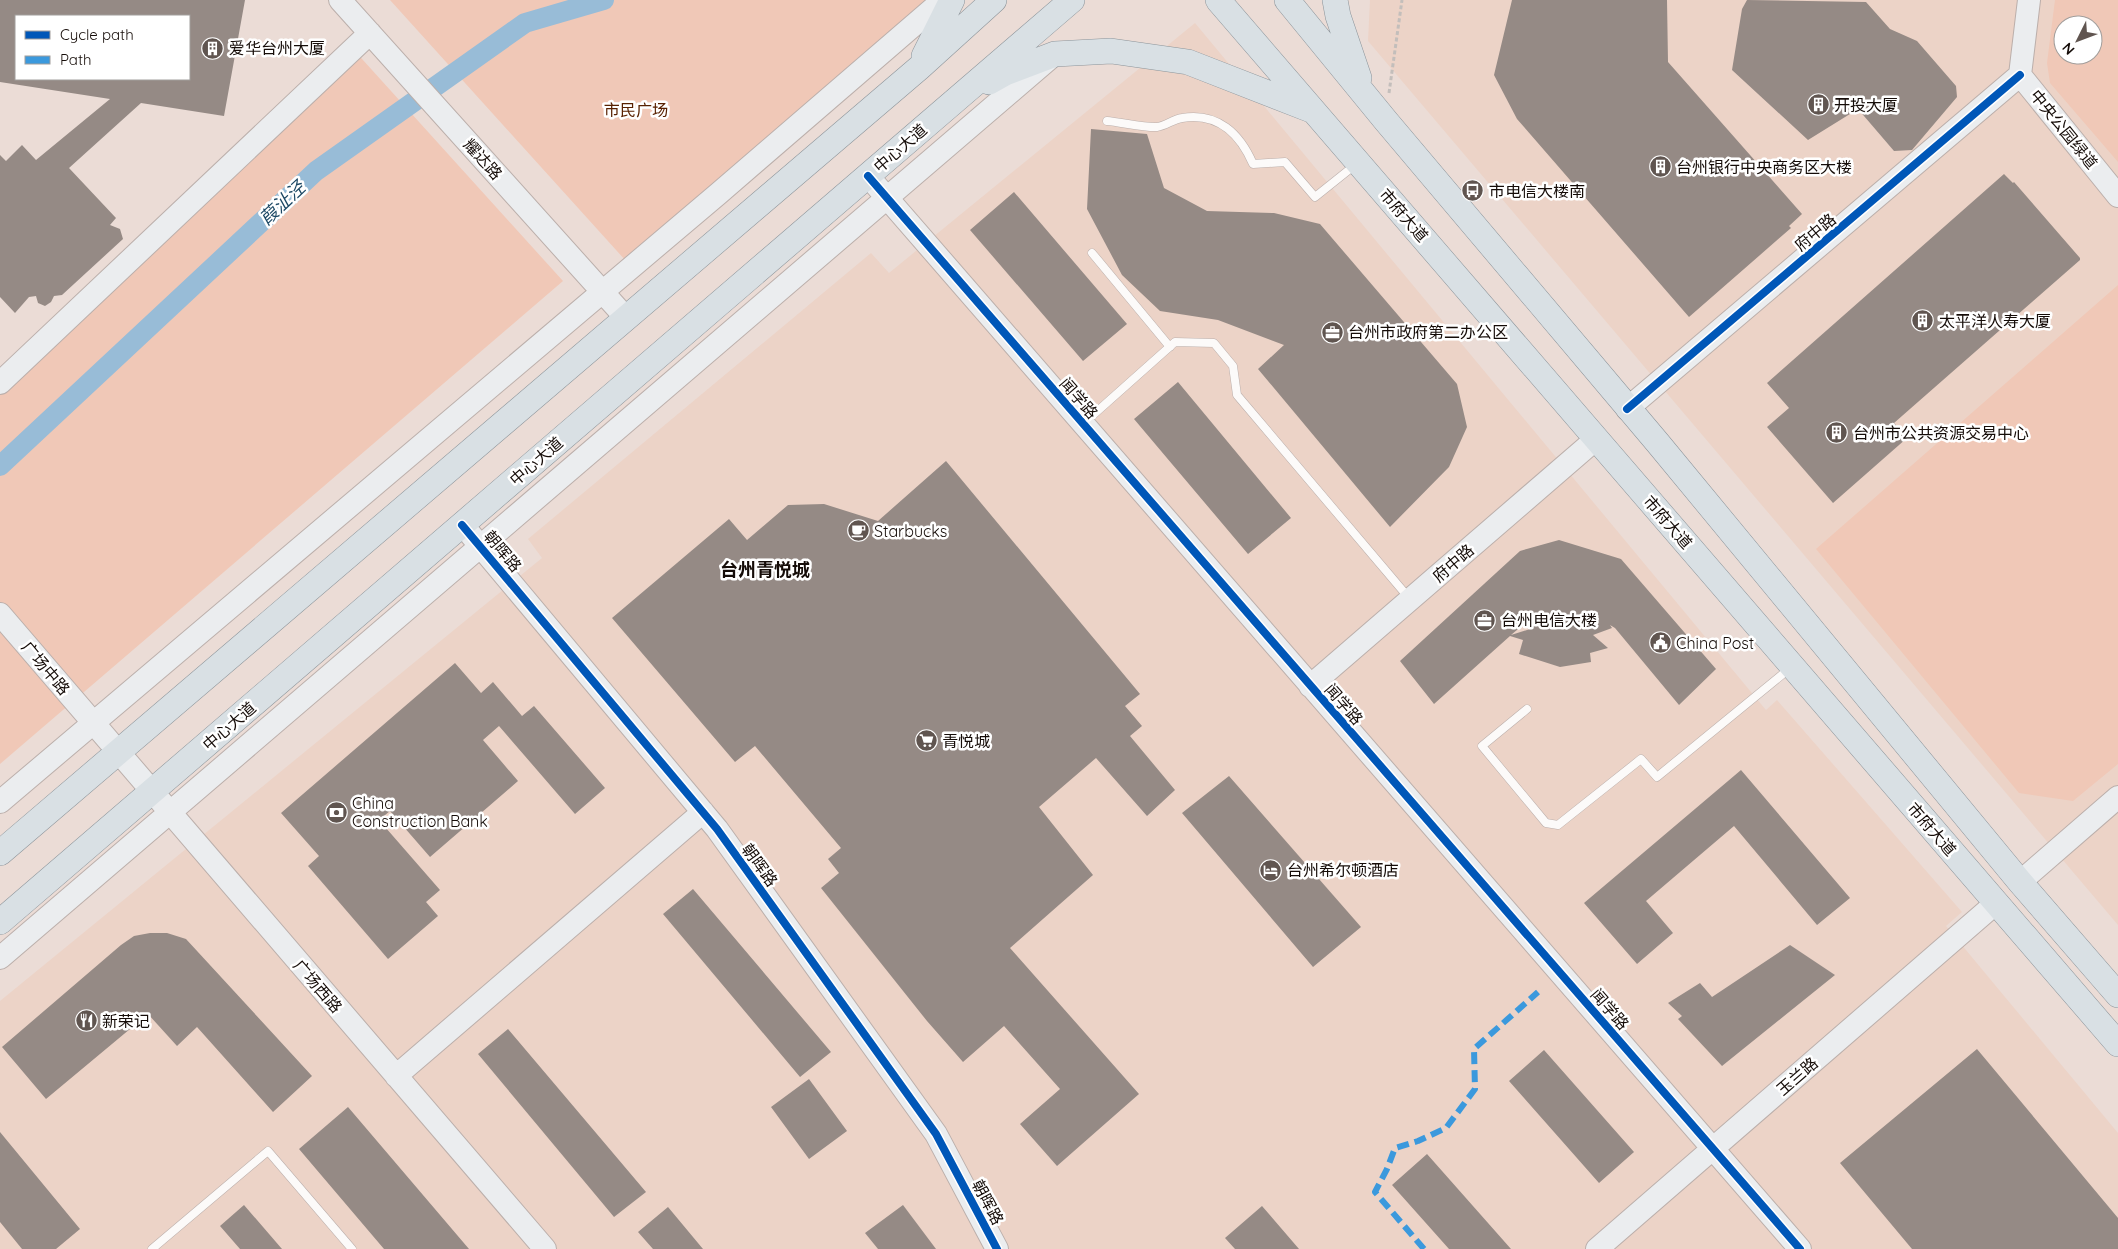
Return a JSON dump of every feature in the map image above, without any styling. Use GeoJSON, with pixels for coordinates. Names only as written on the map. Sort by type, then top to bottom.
{"type":"FeatureCollection","features":[{"type":"Feature","properties":{"kind":"main road"},"geometry":{"type":"LineString","coordinates":[[919,68],[952,0]]}},
{"type":"Feature","properties":{"kind":"main road"},"geometry":{"type":"LineString","coordinates":[[0,853],[919,68],[994,0]]}},
{"type":"Feature","properties":{"kind":"main road","name":"中心大道"},"geometry":{"type":"LineString","coordinates":[[0,922],[1072,0]]}},
{"type":"Feature","properties":{"kind":"main road","name":"市府大道"},"geometry":{"type":"LineString","coordinates":[[1218,0],[2118,1044]]}},
{"type":"Feature","properties":{"kind":"main road","name":"市府大道"},"geometry":{"type":"LineString","coordinates":[[1287,0],[1627,409],[1657,442],[2020,882],[2118,995]]}},
{"type":"Feature","properties":{"kind":"main road"},"geometry":{"type":"LineString","coordinates":[[1334,0],[1364,93]]}},
{"type":"Feature","properties":{"kind":"main road"},"geometry":{"type":"LineString","coordinates":[[954,101],[1005,73],[1055,54],[1111,51],[1188,62],[1314,111]]}},
{"type":"Feature","properties":{"kind":"street","name":"耀达路"},"geometry":{"type":"LineString","coordinates":[[340,0],[626,318]]}},
{"type":"Feature","properties":{"kind":"street"},"geometry":{"type":"LineString","coordinates":[[0,802],[92,722],[718,194],[943,0]]}},
{"type":"Feature","properties":{"kind":"street","name":"中央公园绿道"},"geometry":{"type":"LineString","coordinates":[[2029,0],[2020,75],[2118,196]]}},
{"type":"Feature","properties":{"kind":"street"},"geometry":{"type":"LineString","coordinates":[[0,383],[370,33]]}},
{"type":"Feature","properties":{"kind":"street"},"geometry":{"type":"LineString","coordinates":[[0,958],[1055,54]]}},
{"type":"Feature","properties":{"kind":"street","name":"府中路"},"geometry":{"type":"LineString","coordinates":[[1627,409],[2020,75]]}},
{"type":"Feature","properties":{"kind":"street","name":"闻学路"},"geometry":{"type":"LineString","coordinates":[[868,176],[1800,1249]]}},
{"type":"Feature","properties":{"kind":"street","name":"府中路"},"geometry":{"type":"LineString","coordinates":[[1310,686],[1596,439]]}},
{"type":"Feature","properties":{"kind":"street","name":"朝晖路"},"geometry":{"type":"LineString","coordinates":[[462,525],[717,829],[936,1134],[997,1249]]}},
{"type":"Feature","properties":{"kind":"street","name":"广场中路"},"geometry":{"type":"LineString","coordinates":[[0,614],[92,722]]}},
{"type":"Feature","properties":{"kind":"street","name":"广场西路"},"geometry":{"type":"LineString","coordinates":[[92,722],[545,1249]]}},
{"type":"Feature","properties":{"kind":"street"},"geometry":{"type":"LineString","coordinates":[[2020,882],[2118,797]]}},
{"type":"Feature","properties":{"kind":"street"},"geometry":{"type":"LineString","coordinates":[[396,1076],[703,812]]}},
{"type":"Feature","properties":{"kind":"street","name":"玉兰路"},"geometry":{"type":"LineString","coordinates":[[1597,1249],[1996,903]]}},
{"type":"Feature","properties":{"kind":"lane"},"geometry":{"type":"LineString","coordinates":[[1107,121],[1157,127],[1182,118],[1196,117],[1213,120],[1232,131],[1245,145],[1253,164],[1285,162],[1315,197],[1358,162]]}},
{"type":"Feature","properties":{"kind":"lane"},"geometry":{"type":"LineString","coordinates":[[1092,253],[1170,347]]}},
{"type":"Feature","properties":{"kind":"lane"},"geometry":{"type":"LineString","coordinates":[[1083,424],[1176,342],[1214,343],[1233,366],[1237,395],[1410,600]]}},
{"type":"Feature","properties":{"kind":"lane"},"geometry":{"type":"LineString","coordinates":[[1527,709],[1482,746],[1546,823],[1558,826],[1640,759],[1657,777],[1792,666]]}},
{"type":"Feature","properties":{"kind":"lane"},"geometry":{"type":"LineString","coordinates":[[152,1249],[268,1151],[352,1249]]}},
{"type":"Feature","properties":{"kind":"path"},"geometry":{"type":"LineString","coordinates":[[1386,120],[1402,0]]}},
{"type":"Feature","properties":{"kind":"shaded area"},"geometry":{"type":"Polygon","coordinates":[[[1370,0],[2118,0],[2118,925],[1368,41],[1370,0]]]}},
{"type":"Feature","properties":{"kind":"shaded area"},"geometry":{"type":"Polygon","coordinates":[[[1195,23],[1766,710],[1777,700],[1962,912],[1946,926],[2118,1133],[2118,1249],[0,1249],[0,1001],[542,558],[528,539],[871,253],[889,273],[1195,23]]]}},
{"type":"Feature","properties":{"kind":"green space","name":"市民广场"},"geometry":{"type":"Polygon","coordinates":[[[390,0],[932,0],[626,261],[390,0]]]}},
{"type":"Feature","properties":{"kind":"green space"},"geometry":{"type":"Polygon","coordinates":[[[2055,0],[2118,0],[2118,162],[2050,83],[2047,63],[2053,16],[2053,65],[2103,65],[2103,15],[2053,15],[2055,0]]]}},
{"type":"Feature","properties":{"kind":"green space"},"geometry":{"type":"Polygon","coordinates":[[[353,49],[563,281],[0,764],[0,383],[353,49]]]}},
{"type":"Feature","properties":{"kind":"green space"},"geometry":{"type":"Polygon","coordinates":[[[2118,285],[2118,764],[2073,801],[2019,793],[1816,549],[2118,285]]]}},
{"type":"Feature","properties":{"kind":"building"},"geometry":{"type":"Polygon","coordinates":[[[0,0],[245,0],[224,116],[141,103],[69,168],[116,218],[110,225],[120,229],[123,239],[62,295],[54,296],[51,302],[45,306],[38,303],[36,296],[29,297],[15,313],[0,297],[0,155],[6,161],[22,145],[36,160],[110,99],[0,82],[0,0]]]}},
{"type":"Feature","properties":{"kind":"building","name":"台州银行中央商务区大楼"},"geometry":{"type":"Polygon","coordinates":[[[1512,0],[1667,0],[1668,62],[1802,214],[1789,226],[1791,228],[1689,317],[1517,119],[1494,75],[1512,0]]]}},
{"type":"Feature","properties":{"kind":"building","name":"开投大厦"},"geometry":{"type":"Polygon","coordinates":[[[1747,0],[1866,2],[1890,29],[1917,41],[1956,86],[1957,97],[1912,150],[1894,151],[1858,109],[1808,140],[1732,70],[1742,9],[1747,0]]]}},
{"type":"Feature","properties":{"kind":"building","name":"台州市政府第二办公区"},"geometry":{"type":"Polygon","coordinates":[[[1091,129],[1147,134],[1164,188],[1207,211],[1274,213],[1320,224],[1457,384],[1467,427],[1449,467],[1390,527],[1258,369],[1284,345],[1218,320],[1160,311],[1122,275],[1087,209],[1091,129]]]}},
{"type":"Feature","properties":{"kind":"building","name":"太平洋人寿大厦"},"geometry":{"type":"Polygon","coordinates":[[[2004,174],[2014,182],[2080,260],[1894,423],[1907,438],[1833,503],[1767,427],[1789,408],[1767,383],[2004,174]]]}},
{"type":"Feature","properties":{"kind":"building"},"geometry":{"type":"Polygon","coordinates":[[[1014,192],[1127,324],[1083,361],[970,230],[1014,192]]]}},
{"type":"Feature","properties":{"kind":"building"},"geometry":{"type":"Polygon","coordinates":[[[1178,382],[1291,518],[1248,554],[1134,419],[1178,382]]]}},
{"type":"Feature","properties":{"kind":"building","name":"青悦城"},"geometry":{"type":"Polygon","coordinates":[[[946,461],[1140,694],[1125,706],[1142,726],[1130,736],[1175,790],[1147,816],[1096,758],[1039,807],[1093,875],[1010,948],[1139,1094],[1057,1166],[1020,1124],[1060,1089],[1004,1026],[963,1062],[927,1021],[821,888],[839,873],[828,859],[841,848],[755,746],[735,762],[612,618],[729,519],[747,540],[788,505],[824,504],[878,521],[946,461]]]}},
{"type":"Feature","properties":{"kind":"building","name":"台州电信大楼"},"geometry":{"type":"Polygon","coordinates":[[[1559,540],[1621,559],[1716,669],[1679,705],[1615,628],[1610,625],[1612,628],[1593,635],[1608,648],[1590,653],[1591,662],[1560,667],[1519,654],[1523,640],[1510,636],[1434,704],[1400,661],[1520,551],[1559,540]],[[1524,624],[1511,635],[1530,629],[1524,624]]]}},
{"type":"Feature","properties":{"kind":"building","name":"China Construction Bank"},"geometry":{"type":"Polygon","coordinates":[[[455,663],[481,693],[493,682],[522,716],[534,706],[605,788],[575,814],[499,726],[483,740],[518,781],[430,857],[390,811],[379,820],[440,890],[426,902],[438,916],[388,959],[308,866],[319,856],[281,813],[455,663]]]}},
{"type":"Feature","properties":{"kind":"building"},"geometry":{"type":"Polygon","coordinates":[[[1741,770],[1850,898],[1817,925],[1734,826],[1646,901],[1673,933],[1637,964],[1584,903],[1741,770]]]}},
{"type":"Feature","properties":{"kind":"building","name":"台州希尔顿酒店"},"geometry":{"type":"Polygon","coordinates":[[[1229,776],[1361,927],[1313,967],[1182,813],[1229,776]]]}},
{"type":"Feature","properties":{"kind":"building"},"geometry":{"type":"Polygon","coordinates":[[[693,889],[831,1052],[800,1077],[663,914],[693,889]]]}},
{"type":"Feature","properties":{"kind":"building","name":"新荣记"},"geometry":{"type":"Polygon","coordinates":[[[150,933],[167,933],[186,939],[312,1076],[273,1112],[197,1027],[177,1046],[148,1014],[46,1099],[2,1047],[121,945],[134,936],[150,933]]]}},
{"type":"Feature","properties":{"kind":"building"},"geometry":{"type":"Polygon","coordinates":[[[1790,945],[1835,975],[1722,1066],[1678,1019],[1682,1016],[1668,1003],[1700,983],[1712,997],[1790,945]]]}},
{"type":"Feature","properties":{"kind":"building"},"geometry":{"type":"Polygon","coordinates":[[[508,1029],[646,1192],[614,1217],[478,1054],[508,1029]]]}},
{"type":"Feature","properties":{"kind":"building"},"geometry":{"type":"Polygon","coordinates":[[[1977,1049],[2118,1218],[2118,1249],[1912,1249],[1840,1163],[1977,1049]]]}},
{"type":"Feature","properties":{"kind":"building"},"geometry":{"type":"Polygon","coordinates":[[[1544,1050],[1634,1152],[1599,1183],[1509,1081],[1544,1050]]]}},
{"type":"Feature","properties":{"kind":"building"},"geometry":{"type":"Polygon","coordinates":[[[809,1079],[847,1131],[809,1159],[771,1107],[809,1079]]]}},
{"type":"Feature","properties":{"kind":"building"},"geometry":{"type":"Polygon","coordinates":[[[348,1107],[469,1249],[384,1249],[299,1149],[348,1107]]]}},
{"type":"Feature","properties":{"kind":"building"},"geometry":{"type":"Polygon","coordinates":[[[0,1132],[80,1229],[56,1249],[22,1249],[0,1222],[0,1132]]]}},
{"type":"Feature","properties":{"kind":"building"},"geometry":{"type":"Polygon","coordinates":[[[1427,1154],[1511,1249],[1449,1249],[1392,1185],[1427,1154]]]}},
{"type":"Feature","properties":{"kind":"building"},"geometry":{"type":"Polygon","coordinates":[[[244,1205],[282,1249],[240,1249],[220,1226],[244,1205]]]}},
{"type":"Feature","properties":{"kind":"building"},"geometry":{"type":"Polygon","coordinates":[[[903,1205],[936,1249],[878,1249],[865,1233],[903,1205]]]}},
{"type":"Feature","properties":{"kind":"building"},"geometry":{"type":"Polygon","coordinates":[[[1262,1206],[1299,1249],[1235,1249],[1225,1238],[1262,1206]]]}},
{"type":"Feature","properties":{"kind":"building"},"geometry":{"type":"Polygon","coordinates":[[[668,1207],[703,1249],[653,1249],[638,1232],[668,1207]]]}},
{"type":"Feature","properties":{"kind":"waterway","name":"葭沚泾"},"geometry":{"type":"LineString","coordinates":[[0,466],[316,171],[525,23],[604,0]]}},
{"type":"Feature","properties":{"kind":"marked path"},"geometry":{"type":"LineString","coordinates":[[1424,1249],[1375,1192],[1395,1148],[1418,1141],[1446,1128],[1475,1089],[1474,1049],[1538,992]]}},
{"type":"Feature","properties":{"kind":"cycle path"},"geometry":{"type":"LineString","coordinates":[[1627,409],[2020,75]]}},
{"type":"Feature","properties":{"kind":"cycle path"},"geometry":{"type":"LineString","coordinates":[[868,176],[1800,1249]]}},
{"type":"Feature","properties":{"kind":"cycle path"},"geometry":{"type":"LineString","coordinates":[[462,525],[717,829],[936,1134],[997,1249]]}},
{"type":"Feature","properties":{"kind":"place","name":"爱华台州大厦"},"geometry":{"type":"Point","coordinates":[213,48]}},
{"type":"Feature","properties":{"kind":"place","name":"开投大厦"},"geometry":{"type":"Point","coordinates":[1818,105]}},
{"type":"Feature","properties":{"kind":"place","name":"台州银行中央商务区大楼"},"geometry":{"type":"Point","coordinates":[1660,167]}},
{"type":"Feature","properties":{"kind":"place","name":"市电信大楼南"},"geometry":{"type":"Point","coordinates":[1473,191]}},
{"type":"Feature","properties":{"kind":"place","name":"太平洋人寿大厦"},"geometry":{"type":"Point","coordinates":[1923,321]}},
{"type":"Feature","properties":{"kind":"place","name":"台州市政府第二办公区"},"geometry":{"type":"Point","coordinates":[1332,332]}},
{"type":"Feature","properties":{"kind":"place","name":"台州市公共资源交易中心"},"geometry":{"type":"Point","coordinates":[1837,433]}},
{"type":"Feature","properties":{"kind":"place","name":"Starbucks"},"geometry":{"type":"Point","coordinates":[858,531]}},
{"type":"Feature","properties":{"kind":"place","name":"台州电信大楼"},"geometry":{"type":"Point","coordinates":[1485,620]}},
{"type":"Feature","properties":{"kind":"place","name":"China Post"},"geometry":{"type":"Point","coordinates":[1660,643]}},
{"type":"Feature","properties":{"kind":"place","name":"青悦城"},"geometry":{"type":"Point","coordinates":[926,741]}},
{"type":"Feature","properties":{"kind":"place","name":"China Construction Bank"},"geometry":{"type":"Point","coordinates":[336,812]}},
{"type":"Feature","properties":{"kind":"place","name":"台州希尔顿酒店"},"geometry":{"type":"Point","coordinates":[1271,870]}},
{"type":"Feature","properties":{"kind":"place","name":"新荣记"},"geometry":{"type":"Point","coordinates":[86,1021]}},
{"type":"Feature","properties":{"kind":"district","name":"台州青悦城"},"geometry":{"type":"Point","coordinates":[765,569]}}]}
